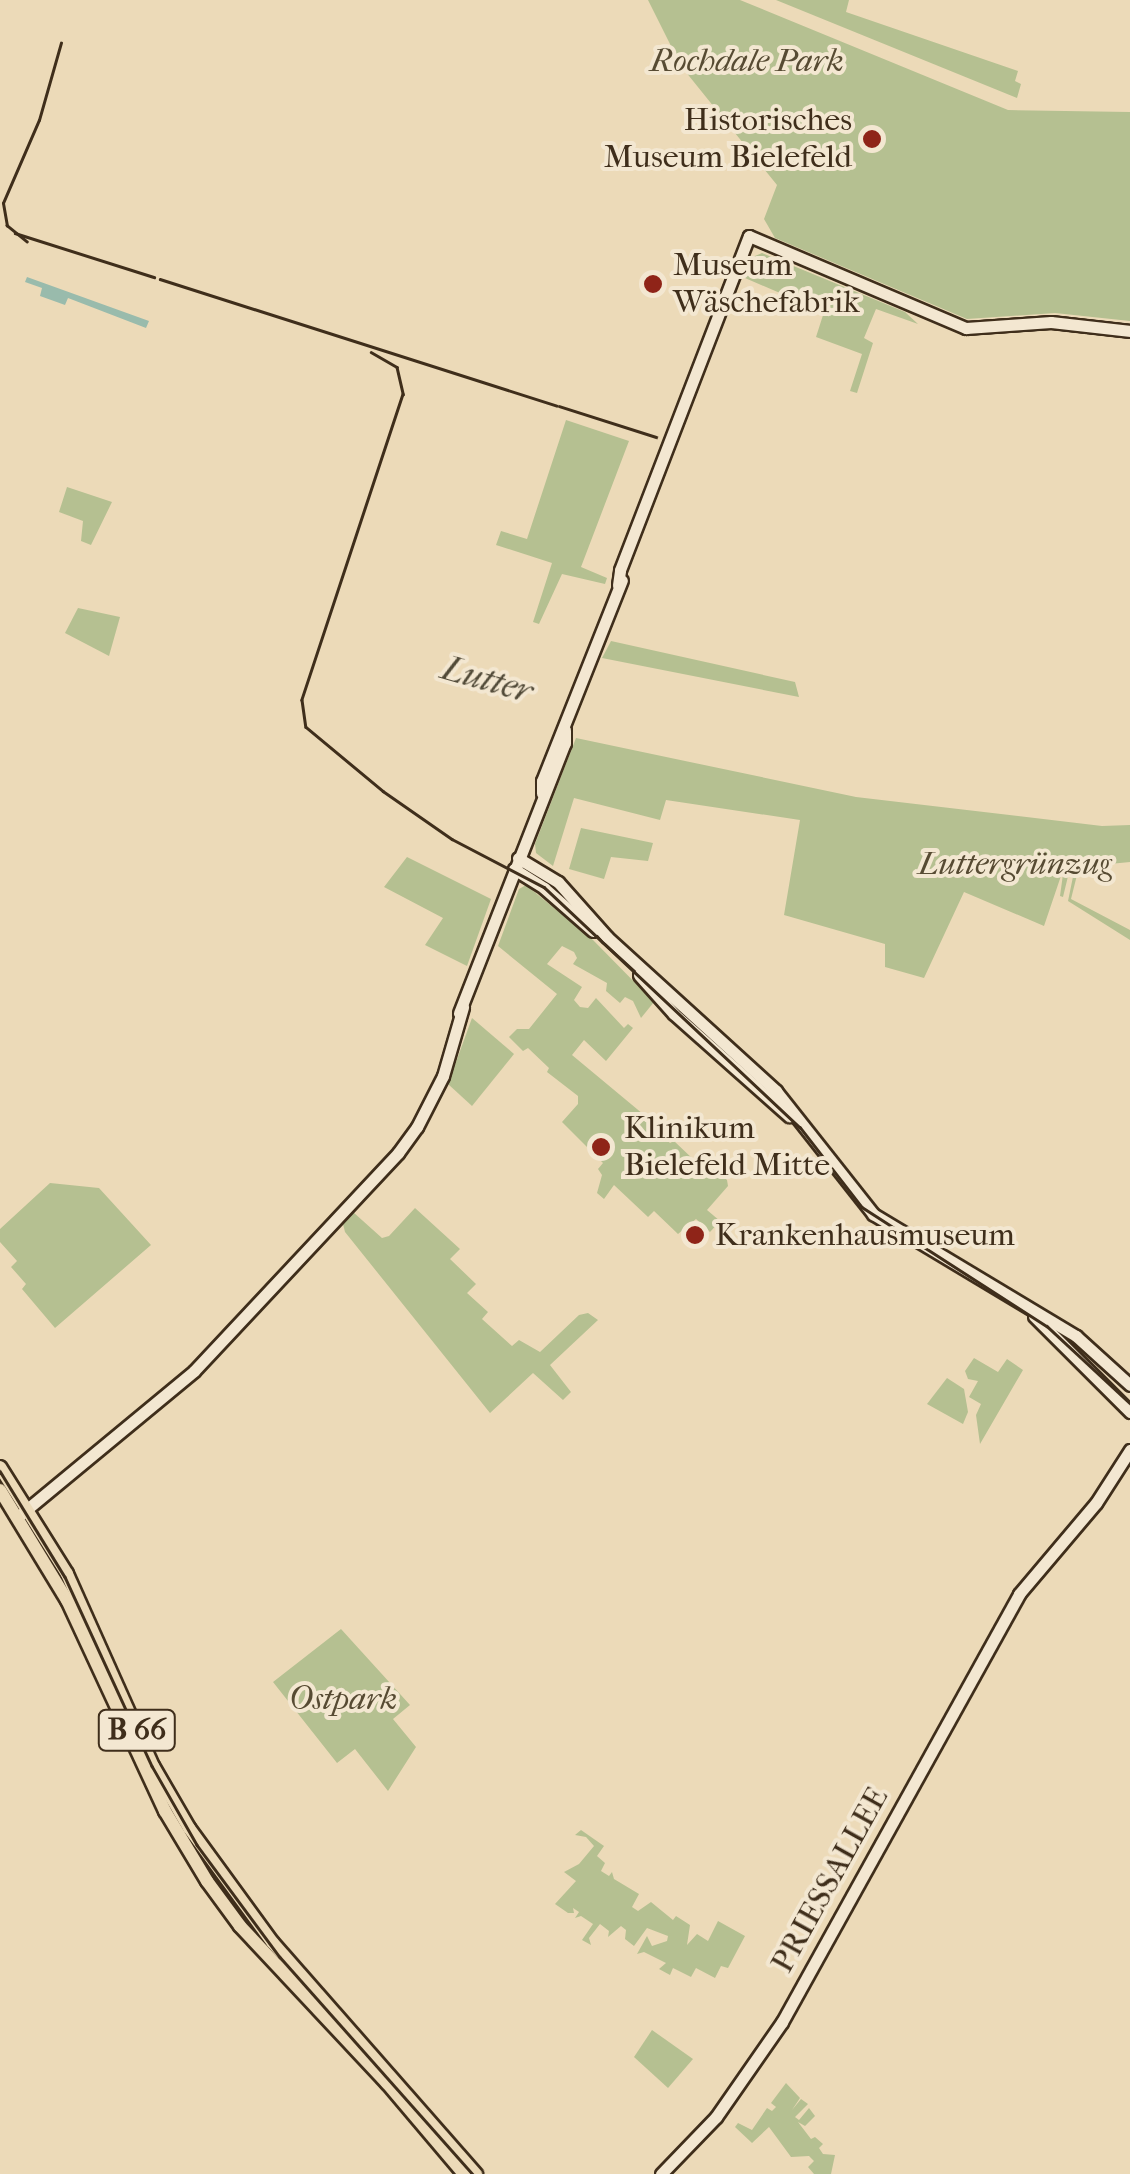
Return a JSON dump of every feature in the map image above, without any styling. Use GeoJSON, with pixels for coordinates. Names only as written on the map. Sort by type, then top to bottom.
{"type":"FeatureCollection","features":[{"type":"Feature","properties":{"kind":"main road","name":"B 66"},"geometry":{"type":"LineString","coordinates":[[0,1467],[22,1513]]}},
{"type":"Feature","properties":{"kind":"main road","name":"B 66"},"geometry":{"type":"LineString","coordinates":[[0,1490],[67,1574],[169,1796],[278,1958],[476,2174]]}},
{"type":"Feature","properties":{"kind":"main road","name":"B 66"},"geometry":{"type":"LineString","coordinates":[[390,2080],[464,2174]]}},
{"type":"Feature","properties":{"kind":"street"},"geometry":{"type":"LineString","coordinates":[[22,1513],[194,1371],[398,1153],[418,1126],[462,1022],[463,1007],[542,793],[565,743],[565,730],[748,236],[966,328],[1051,322],[1130,331]]}},
{"type":"Feature","properties":{"kind":"street"},"geometry":{"type":"LineString","coordinates":[[516,864],[560,884],[607,936],[776,1091],[873,1214],[1081,1339],[1130,1385]]}},
{"type":"Feature","properties":{"kind":"street"},"geometry":{"type":"LineString","coordinates":[[1013,1300],[1130,1412]]}},
{"type":"Feature","properties":{"kind":"street","name":"PRIESSALLEE"},"geometry":{"type":"LineString","coordinates":[[661,2174],[716,2117],[782,2022],[1018,1594],[1094,1506],[1130,1450]]}},
{"type":"Feature","properties":{"kind":"green space","name":"Rochdale Park"},"geometry":{"type":"Polygon","coordinates":[[[648,0],[740,0],[1008,110],[1130,112],[1130,321],[1055,313],[967,319],[775,238],[764,219],[777,185],[681,66],[648,0]]]}},
{"type":"Feature","properties":{"kind":"green space"},"geometry":{"type":"Polygon","coordinates":[[[776,0],[849,0],[846,12],[1018,71],[1015,81],[1021,84],[1017,98],[776,0]]]}},
{"type":"Feature","properties":{"kind":"green space"},"geometry":{"type":"Polygon","coordinates":[[[762,253],[905,312],[918,324],[876,309],[864,338],[873,343],[857,393],[850,391],[862,354],[816,337],[824,312],[745,278],[755,256],[762,253]]]}},
{"type":"Feature","properties":{"kind":"green space"},"geometry":{"type":"Polygon","coordinates":[[[566,420],[629,441],[581,567],[607,578],[605,584],[562,574],[539,624],[533,622],[552,563],[496,545],[501,531],[527,539],[566,420]]]}},
{"type":"Feature","properties":{"kind":"green space"},"geometry":{"type":"Polygon","coordinates":[[[67,487],[112,502],[91,545],[81,541],[83,521],[59,512],[67,487]]]}},
{"type":"Feature","properties":{"kind":"green space"},"geometry":{"type":"Polygon","coordinates":[[[78,608],[120,617],[109,656],[65,633],[78,608]]]}},
{"type":"Feature","properties":{"kind":"green space"},"geometry":{"type":"Polygon","coordinates":[[[611,641],[795,682],[799,697],[602,658],[611,641]]]}},
{"type":"Feature","properties":{"kind":"green space","name":"Luttergrünzug"},"geometry":{"type":"Polygon","coordinates":[[[576,738],[856,797],[1102,826],[1130,825],[1130,862],[1079,867],[1071,899],[1130,930],[1130,940],[1068,901],[1075,867],[1070,868],[1063,897],[1060,896],[1064,867],[1044,926],[964,892],[924,978],[885,967],[885,944],[784,915],[800,820],[666,800],[660,820],[574,798],[553,866],[536,853],[535,844],[576,738]]]}},
{"type":"Feature","properties":{"kind":"green space"},"geometry":{"type":"Polygon","coordinates":[[[581,828],[653,843],[648,861],[611,857],[604,879],[569,869],[581,828]]]}},
{"type":"Feature","properties":{"kind":"green space"},"geometry":{"type":"Polygon","coordinates":[[[407,857],[491,899],[467,966],[425,945],[443,918],[384,887],[407,857]]]}},
{"type":"Feature","properties":{"kind":"green space"},"geometry":{"type":"Polygon","coordinates":[[[526,885],[593,940],[654,1002],[641,1018],[633,1001],[625,997],[620,1003],[606,991],[607,983],[573,964],[577,958],[574,952],[562,946],[547,964],[582,987],[574,1000],[580,1007],[588,1008],[596,998],[624,1028],[628,1024],[633,1028],[606,1061],[584,1040],[572,1055],[661,1129],[659,1132],[670,1143],[674,1141],[694,1160],[700,1154],[727,1180],[728,1186],[707,1210],[720,1221],[710,1232],[696,1219],[678,1234],[654,1211],[648,1217],[614,1185],[604,1199],[597,1193],[602,1175],[598,1169],[603,1163],[562,1122],[578,1104],[578,1096],[547,1072],[549,1068],[528,1048],[523,1051],[509,1037],[517,1029],[529,1029],[557,994],[498,946],[519,889],[526,885]]]}},
{"type":"Feature","properties":{"kind":"green space"},"geometry":{"type":"Polygon","coordinates":[[[472,1018],[514,1054],[472,1106],[448,1084],[472,1018]]]}},
{"type":"Feature","properties":{"kind":"green space"},"geometry":{"type":"Polygon","coordinates":[[[50,1183],[99,1188],[151,1245],[55,1328],[22,1289],[26,1284],[11,1267],[17,1261],[0,1242],[0,1229],[50,1183]]]}},
{"type":"Feature","properties":{"kind":"green space"},"geometry":{"type":"Polygon","coordinates":[[[415,1208],[460,1249],[450,1259],[476,1284],[467,1293],[488,1312],[482,1319],[512,1346],[519,1340],[540,1352],[579,1315],[588,1313],[598,1320],[550,1365],[571,1392],[563,1400],[533,1373],[490,1413],[345,1232],[343,1224],[353,1212],[382,1238],[389,1236],[415,1208]]]}},
{"type":"Feature","properties":{"kind":"green space"},"geometry":{"type":"Polygon","coordinates":[[[974,1358],[998,1372],[1007,1359],[1023,1370],[980,1444],[976,1415],[981,1404],[969,1397],[978,1381],[968,1379],[965,1371],[974,1358]]]}},
{"type":"Feature","properties":{"kind":"green space"},"geometry":{"type":"Polygon","coordinates":[[[947,1378],[964,1389],[968,1412],[963,1424],[927,1404],[947,1378]]]}},
{"type":"Feature","properties":{"kind":"green space","name":"Ostpark"},"geometry":{"type":"Polygon","coordinates":[[[341,1629],[410,1705],[393,1719],[416,1747],[388,1791],[355,1749],[337,1763],[273,1682],[341,1629]]]}},
{"type":"Feature","properties":{"kind":"green space"},"geometry":{"type":"Polygon","coordinates":[[[581,1830],[604,1846],[597,1856],[605,1863],[601,1871],[609,1876],[612,1872],[614,1879],[639,1894],[632,1907],[638,1911],[651,1902],[673,1920],[676,1916],[690,1925],[687,1945],[697,1934],[708,1941],[718,1921],[745,1936],[728,1968],[721,1966],[715,1978],[696,1968],[691,1977],[673,1968],[670,1975],[659,1969],[666,1963],[644,1952],[637,1954],[647,1936],[652,1946],[667,1941],[668,1936],[647,1928],[634,1946],[625,1939],[626,1930],[621,1926],[608,1937],[609,1931],[600,1924],[589,1938],[591,1945],[582,1940],[593,1924],[581,1916],[575,1918],[579,1912],[573,1908],[574,1913],[568,1913],[555,1904],[576,1881],[564,1872],[579,1864],[594,1846],[586,1837],[575,1835],[581,1830]]]}},
{"type":"Feature","properties":{"kind":"green space"},"geometry":{"type":"Polygon","coordinates":[[[652,2030],[693,2059],[668,2088],[634,2057],[652,2030]]]}},
{"type":"Feature","properties":{"kind":"green space"},"geometry":{"type":"Polygon","coordinates":[[[786,2083],[800,2098],[792,2110],[801,2099],[808,2104],[795,2117],[799,2120],[809,2108],[815,2116],[805,2126],[798,2122],[811,2139],[815,2137],[823,2144],[819,2148],[823,2154],[835,2155],[831,2174],[814,2174],[808,2167],[814,2161],[809,2156],[791,2157],[769,2127],[752,2143],[735,2127],[738,2123],[752,2130],[767,2108],[772,2111],[776,2107],[771,2103],[786,2083]]]}},
{"type":"Feature","properties":{"kind":"shaded area"},"geometry":{"type":"Polygon","coordinates":[[[27,277],[149,321],[146,328],[68,298],[65,305],[40,296],[42,288],[25,282],[27,277]]]}},
{"type":"Feature","properties":{"kind":"tram line"},"geometry":{"type":"LineString","coordinates":[[27,242],[7,226],[3,203],[39,120],[61,43]]}},
{"type":"Feature","properties":{"kind":"tram line"},"geometry":{"type":"LineString","coordinates":[[15,233],[154,277]]}},
{"type":"Feature","properties":{"kind":"tram line"},"geometry":{"type":"LineString","coordinates":[[160,279],[556,405]]}},
{"type":"Feature","properties":{"kind":"tram line"},"geometry":{"type":"LineString","coordinates":[[371,352],[397,367],[403,394],[302,700],[306,727],[383,791],[452,839],[544,887],[800,1127],[862,1207],[1047,1326],[1130,1403]]}},
{"type":"Feature","properties":{"kind":"tram line"},"geometry":{"type":"LineString","coordinates":[[559,406],[656,437]]}},
{"type":"Feature","properties":{"kind":"tram line"},"geometry":{"type":"LineString","coordinates":[[0,1471],[65,1577],[152,1766],[197,1845],[280,1957],[473,2174]]}},
{"type":"Feature","properties":{"kind":"place","name":"Historisches Museum Bielefeld"},"geometry":{"type":"Point","coordinates":[872,139]}},
{"type":"Feature","properties":{"kind":"place","name":"Museum Wäschefabrik"},"geometry":{"type":"Point","coordinates":[653,284]}},
{"type":"Feature","properties":{"kind":"place","name":"Klinikum Bielefeld Mitte"},"geometry":{"type":"Point","coordinates":[601,1147]}},
{"type":"Feature","properties":{"kind":"place","name":"Krankenhausmuseum"},"geometry":{"type":"Point","coordinates":[695,1235]}},
{"type":"Feature","properties":{"kind":"water label","name":"Lutter"},"geometry":{"type":"Point","coordinates":[487,680]}}]}
